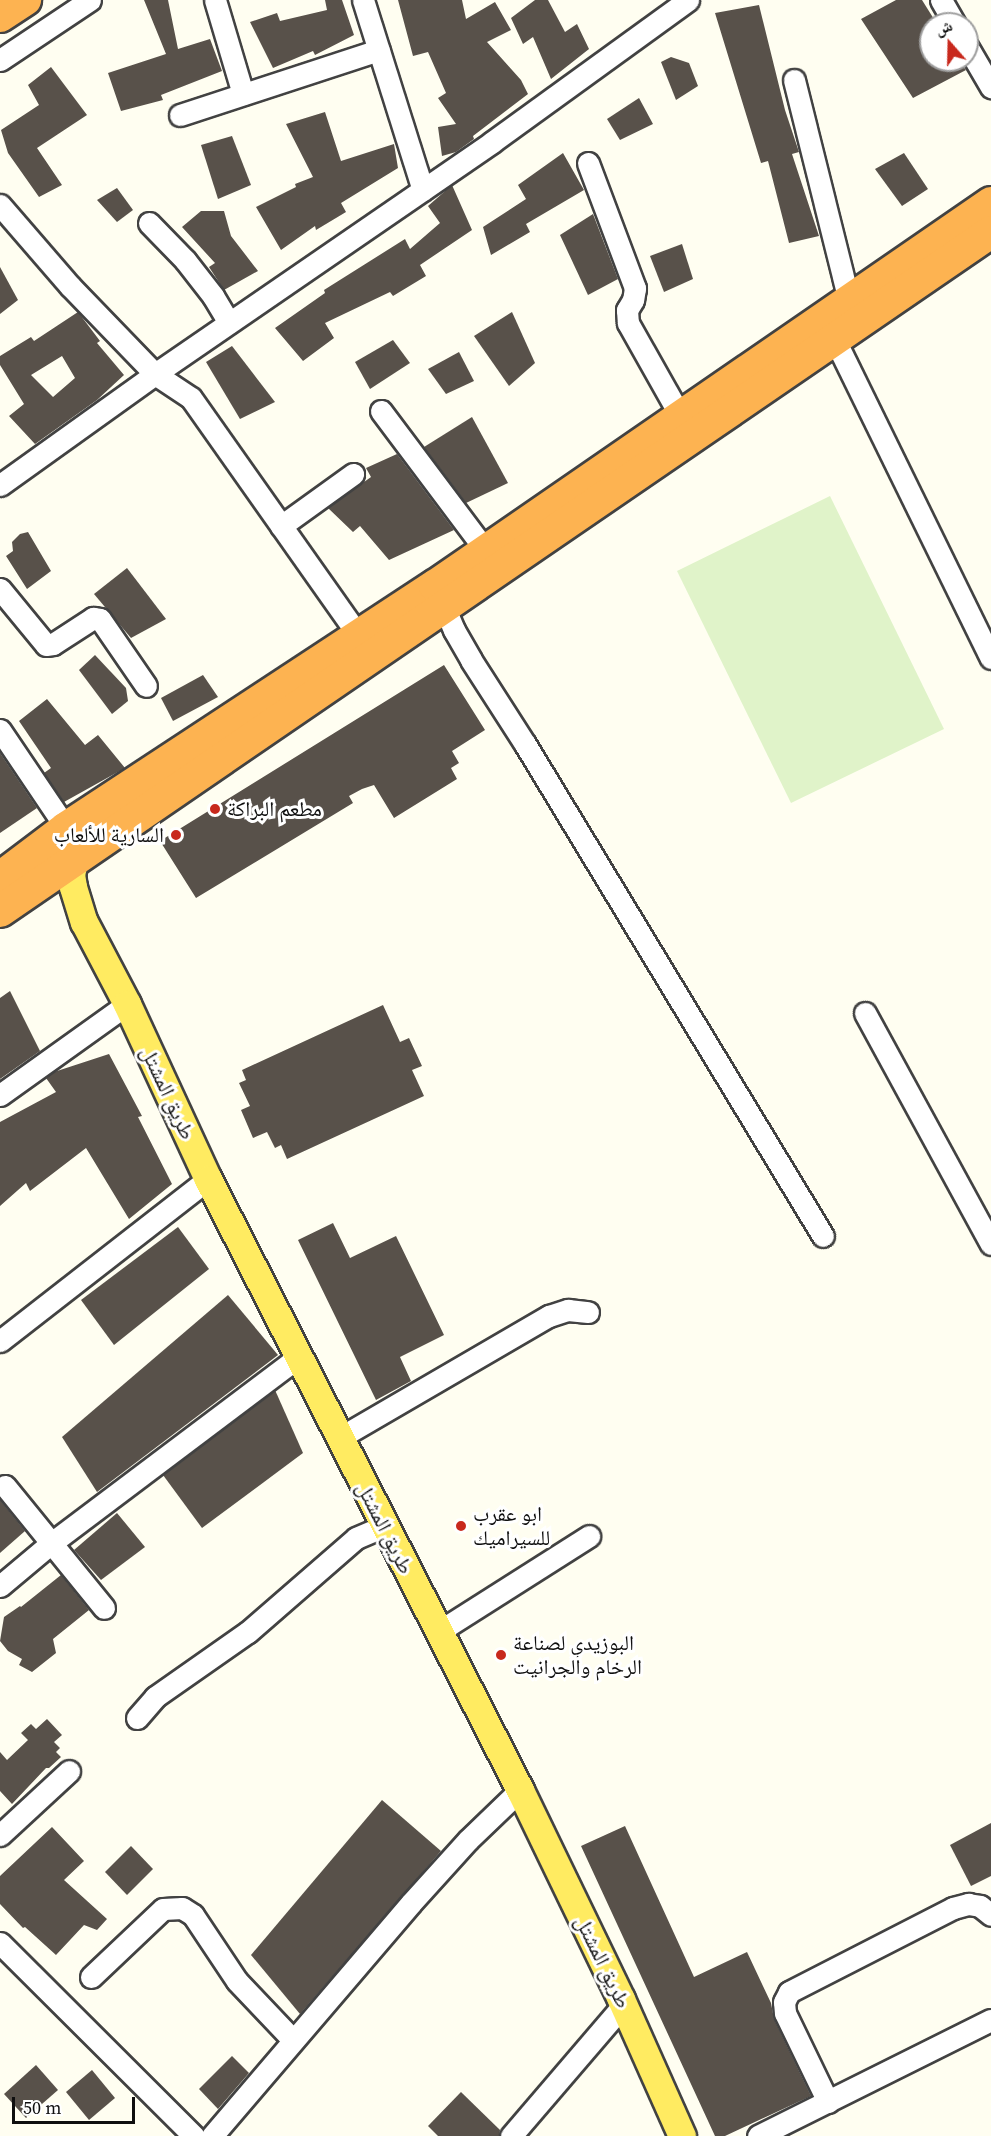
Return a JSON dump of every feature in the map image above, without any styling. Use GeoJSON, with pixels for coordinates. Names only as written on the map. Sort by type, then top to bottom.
{"type":"FeatureCollection","features":[{"type":"Feature","properties":{"kind":"highway"},"geometry":{"type":"LineString","coordinates":[[0,16],[25,0]]}},
{"type":"Feature","properties":{"kind":"highway"},"geometry":{"type":"LineString","coordinates":[[0,878],[66,828],[359,636],[440,597],[486,551],[991,203]]}},
{"type":"Feature","properties":{"kind":"highway"},"geometry":{"type":"LineString","coordinates":[[0,911],[440,597],[835,340],[991,232]]}},
{"type":"Feature","properties":{"kind":"main road","name":"طريق المشتل"},"geometry":{"type":"LineString","coordinates":[[75,858],[71,874],[84,922],[127,1004],[208,1179],[520,1790],[624,2004],[682,2136]]}},
{"type":"Feature","properties":{"kind":"main road","name":"طريق المشتل"},"geometry":{"type":"LineString","coordinates":[[37,885],[64,897],[84,922]]}},
{"type":"Feature","properties":{"kind":"street"},"geometry":{"type":"LineString","coordinates":[[0,60],[90,0]]}},
{"type":"Feature","properties":{"kind":"street"},"geometry":{"type":"LineString","coordinates":[[215,0],[243,94]]}},
{"type":"Feature","properties":{"kind":"street"},"geometry":{"type":"LineString","coordinates":[[363,0],[423,190]]}},
{"type":"Feature","properties":{"kind":"street"},"geometry":{"type":"LineString","coordinates":[[0,486],[155,374],[423,190],[688,0]]}},
{"type":"Feature","properties":{"kind":"street"},"geometry":{"type":"LineString","coordinates":[[180,115],[379,50]]}},
{"type":"Feature","properties":{"kind":"street"},"geometry":{"type":"LineString","coordinates":[[979,66],[991,87]]}},
{"type":"Feature","properties":{"kind":"street"},"geometry":{"type":"LineString","coordinates":[[794,80],[849,301]]}},
{"type":"Feature","properties":{"kind":"street"},"geometry":{"type":"LineString","coordinates":[[588,163],[635,288],[633,300],[627,309],[628,323],[681,417]]}},
{"type":"Feature","properties":{"kind":"street"},"geometry":{"type":"LineString","coordinates":[[0,205],[70,286],[155,374],[191,398],[359,636]]}},
{"type":"Feature","properties":{"kind":"street"},"geometry":{"type":"LineString","coordinates":[[149,224],[185,260],[213,296],[229,323]]}},
{"type":"Feature","properties":{"kind":"street"},"geometry":{"type":"LineString","coordinates":[[835,340],[991,658]]}},
{"type":"Feature","properties":{"kind":"street"},"geometry":{"type":"LineString","coordinates":[[381,411],[486,551]]}},
{"type":"Feature","properties":{"kind":"street"},"geometry":{"type":"LineString","coordinates":[[281,526],[353,474]]}},
{"type":"Feature","properties":{"kind":"street"},"geometry":{"type":"LineString","coordinates":[[0,589],[46,645],[52,644],[93,618],[100,619],[146,686]]}},
{"type":"Feature","properties":{"kind":"street"},"geometry":{"type":"LineString","coordinates":[[440,597],[471,660],[525,744],[823,1236]]}},
{"type":"Feature","properties":{"kind":"street"},"geometry":{"type":"LineString","coordinates":[[0,730],[66,828]]}},
{"type":"Feature","properties":{"kind":"street"},"geometry":{"type":"LineString","coordinates":[[0,1095],[127,1004]]}},
{"type":"Feature","properties":{"kind":"street"},"geometry":{"type":"LineString","coordinates":[[865,1013],[991,1244]]}},
{"type":"Feature","properties":{"kind":"street"},"geometry":{"type":"LineString","coordinates":[[0,1341],[208,1179]]}},
{"type":"Feature","properties":{"kind":"street"},"geometry":{"type":"LineString","coordinates":[[339,1438],[549,1316],[568,1310],[588,1312]]}},
{"type":"Feature","properties":{"kind":"street"},"geometry":{"type":"LineString","coordinates":[[0,1586],[50,1544],[298,1357]]}},
{"type":"Feature","properties":{"kind":"street"},"geometry":{"type":"LineString","coordinates":[[5,1486],[104,1608]]}},
{"type":"Feature","properties":{"kind":"street"},"geometry":{"type":"LineString","coordinates":[[137,1718],[155,1696],[248,1632],[356,1538],[384,1526]]}},
{"type":"Feature","properties":{"kind":"street"},"geometry":{"type":"LineString","coordinates":[[438,1632],[589,1536]]}},
{"type":"Feature","properties":{"kind":"street"},"geometry":{"type":"LineString","coordinates":[[0,1834],[69,1771]]}},
{"type":"Feature","properties":{"kind":"street"},"geometry":{"type":"LineString","coordinates":[[212,2136],[292,2039],[468,1840],[520,1790]]}},
{"type":"Feature","properties":{"kind":"street"},"geometry":{"type":"LineString","coordinates":[[828,2102],[785,2013],[784,2002],[789,1992],[953,1908],[968,1904],[980,1906],[991,1915]]}},
{"type":"Feature","properties":{"kind":"street"},"geometry":{"type":"LineString","coordinates":[[91,1977],[164,1909],[182,1908],[193,1915],[237,1981],[292,2039]]}},
{"type":"Feature","properties":{"kind":"street"},"geometry":{"type":"LineString","coordinates":[[0,1943],[194,2136]]}},
{"type":"Feature","properties":{"kind":"street"},"geometry":{"type":"LineString","coordinates":[[511,2136],[624,2004]]}},
{"type":"Feature","properties":{"kind":"street"},"geometry":{"type":"LineString","coordinates":[[758,2136],[991,2020]]}},
{"type":"Feature","properties":{"kind":"green space"},"geometry":{"type":"Polygon","coordinates":[[[830,496],[944,729],[791,803],[677,571],[830,496]]]}},
{"type":"Feature","properties":{"kind":"building"},"geometry":{"type":"Polygon","coordinates":[[[144,0],[168,0],[178,49],[210,39],[222,71],[161,95],[163,100],[121,111],[108,73],[166,54],[144,0]]]}},
{"type":"Feature","properties":{"kind":"building"},"geometry":{"type":"Polygon","coordinates":[[[325,0],[342,0],[354,35],[315,55],[313,51],[273,68],[250,22],[277,13],[280,21],[327,10],[325,0]]]}},
{"type":"Feature","properties":{"kind":"building"},"geometry":{"type":"Polygon","coordinates":[[[398,0],[462,0],[466,19],[495,2],[511,30],[487,42],[521,80],[528,94],[456,152],[442,156],[438,127],[456,124],[438,98],[446,93],[428,52],[413,56],[398,0]]]}},
{"type":"Feature","properties":{"kind":"building"},"geometry":{"type":"Polygon","coordinates":[[[535,0],[548,0],[565,32],[577,24],[589,49],[551,79],[533,37],[523,44],[511,18],[535,0]]]}},
{"type":"Feature","properties":{"kind":"building"},"geometry":{"type":"Polygon","coordinates":[[[896,0],[922,0],[930,12],[919,12],[919,72],[962,72],[913,98],[861,19],[896,0]]]}},
{"type":"Feature","properties":{"kind":"building"},"geometry":{"type":"Polygon","coordinates":[[[759,5],[785,110],[799,152],[792,154],[819,236],[789,243],[768,161],[761,163],[715,13],[759,5]]]}},
{"type":"Feature","properties":{"kind":"building"},"geometry":{"type":"Polygon","coordinates":[[[671,57],[689,63],[698,86],[676,100],[661,62],[671,57]]]}},
{"type":"Feature","properties":{"kind":"building"},"geometry":{"type":"Polygon","coordinates":[[[51,67],[87,115],[37,148],[62,185],[39,197],[8,153],[1,130],[39,105],[28,85],[51,67]]]}},
{"type":"Feature","properties":{"kind":"building"},"geometry":{"type":"Polygon","coordinates":[[[639,98],[653,124],[620,140],[607,119],[639,98]]]}},
{"type":"Feature","properties":{"kind":"building"},"geometry":{"type":"Polygon","coordinates":[[[325,112],[341,161],[394,144],[398,168],[341,203],[346,212],[316,230],[315,226],[281,250],[256,207],[296,187],[295,184],[313,177],[286,124],[325,112]]]}},
{"type":"Feature","properties":{"kind":"building"},"geometry":{"type":"Polygon","coordinates":[[[232,136],[251,185],[218,199],[201,145],[232,136]]]}},
{"type":"Feature","properties":{"kind":"building"},"geometry":{"type":"Polygon","coordinates":[[[563,153],[584,190],[526,224],[530,232],[491,255],[483,227],[526,199],[518,185],[563,153]]]}},
{"type":"Feature","properties":{"kind":"building"},"geometry":{"type":"Polygon","coordinates":[[[904,153],[928,189],[902,206],[875,169],[904,153]]]}},
{"type":"Feature","properties":{"kind":"building"},"geometry":{"type":"Polygon","coordinates":[[[452,185],[472,230],[420,265],[426,276],[393,296],[390,292],[325,323],[334,338],[303,361],[275,328],[325,293],[324,290],[405,239],[410,249],[440,223],[428,206],[452,185]]]}},
{"type":"Feature","properties":{"kind":"building"},"geometry":{"type":"Polygon","coordinates":[[[117,188],[133,210],[117,222],[97,200],[117,188]]]}},
{"type":"Feature","properties":{"kind":"building"},"geometry":{"type":"Polygon","coordinates":[[[201,211],[224,211],[231,236],[258,271],[224,290],[209,267],[215,263],[182,227],[201,211]]]}},
{"type":"Feature","properties":{"kind":"building"},"geometry":{"type":"Polygon","coordinates":[[[593,214],[618,279],[588,295],[560,235],[593,214]]]}},
{"type":"Feature","properties":{"kind":"building"},"geometry":{"type":"Polygon","coordinates":[[[682,244],[693,279],[664,292],[650,256],[682,244]]]}},
{"type":"Feature","properties":{"kind":"building"},"geometry":{"type":"Polygon","coordinates":[[[0,267],[18,300],[0,314],[0,267]]]}},
{"type":"Feature","properties":{"kind":"building"},"geometry":{"type":"Polygon","coordinates":[[[78,312],[100,341],[97,343],[124,375],[97,400],[35,444],[9,416],[24,404],[0,365],[0,356],[31,337],[34,341],[78,312]],[[62,356],[31,375],[53,397],[75,378],[62,356]]]}},
{"type":"Feature","properties":{"kind":"building"},"geometry":{"type":"Polygon","coordinates":[[[512,312],[535,363],[509,386],[474,336],[512,312]]]}},
{"type":"Feature","properties":{"kind":"building"},"geometry":{"type":"Polygon","coordinates":[[[393,340],[410,363],[370,389],[355,362],[393,340]]]}},
{"type":"Feature","properties":{"kind":"building"},"geometry":{"type":"Polygon","coordinates":[[[232,346],[275,402],[240,419],[206,362],[232,346]]]}},
{"type":"Feature","properties":{"kind":"building"},"geometry":{"type":"Polygon","coordinates":[[[459,352],[474,381],[446,394],[428,369],[459,352]]]}},
{"type":"Feature","properties":{"kind":"building"},"geometry":{"type":"Polygon","coordinates":[[[472,417],[508,483],[466,503],[424,447],[472,417]]]}},
{"type":"Feature","properties":{"kind":"building"},"geometry":{"type":"Polygon","coordinates":[[[397,454],[454,530],[389,560],[360,526],[353,532],[328,508],[371,477],[366,468],[397,454]]]}},
{"type":"Feature","properties":{"kind":"building"},"geometry":{"type":"Polygon","coordinates":[[[28,532],[51,571],[27,589],[6,556],[13,551],[12,542],[20,534],[28,532]]]}},
{"type":"Feature","properties":{"kind":"building"},"geometry":{"type":"Polygon","coordinates":[[[127,568],[166,619],[131,638],[94,594],[127,568]]]}},
{"type":"Feature","properties":{"kind":"building"},"geometry":{"type":"Polygon","coordinates":[[[95,655],[126,688],[128,701],[112,714],[79,670],[95,655]]]}},
{"type":"Feature","properties":{"kind":"building"},"geometry":{"type":"Polygon","coordinates":[[[444,665],[485,730],[452,751],[459,763],[451,768],[457,779],[394,818],[374,785],[362,789],[349,796],[353,803],[196,898],[160,841],[444,665]]]}},
{"type":"Feature","properties":{"kind":"building"},"geometry":{"type":"Polygon","coordinates":[[[203,675],[218,697],[173,721],[161,698],[203,675]]]}},
{"type":"Feature","properties":{"kind":"building"},"geometry":{"type":"Polygon","coordinates":[[[47,699],[85,745],[98,735],[125,768],[64,802],[44,773],[51,768],[19,721],[47,699]]]}},
{"type":"Feature","properties":{"kind":"building"},"geometry":{"type":"Polygon","coordinates":[[[0,753],[37,808],[0,833],[0,753]]]}},
{"type":"Feature","properties":{"kind":"building"},"geometry":{"type":"Polygon","coordinates":[[[10,991],[40,1051],[0,1079],[0,998],[10,991]]]}},
{"type":"Feature","properties":{"kind":"building"},"geometry":{"type":"Polygon","coordinates":[[[383,1005],[400,1042],[409,1038],[422,1066],[412,1070],[424,1096],[287,1159],[281,1145],[275,1148],[267,1132],[253,1138],[241,1110],[250,1106],[239,1083],[246,1080],[242,1070],[383,1005]]]}},
{"type":"Feature","properties":{"kind":"building"},"geometry":{"type":"Polygon","coordinates":[[[109,1054],[142,1116],[138,1117],[172,1184],[129,1219],[86,1148],[30,1191],[26,1183],[0,1206],[0,1122],[56,1092],[46,1078],[54,1072],[109,1054]]]}},
{"type":"Feature","properties":{"kind":"building"},"geometry":{"type":"Polygon","coordinates":[[[333,1223],[350,1258],[396,1236],[444,1335],[400,1357],[411,1381],[376,1400],[298,1240],[333,1223]]]}},
{"type":"Feature","properties":{"kind":"building"},"geometry":{"type":"Polygon","coordinates":[[[178,1227],[209,1269],[114,1345],[81,1300],[178,1227]]]}},
{"type":"Feature","properties":{"kind":"building"},"geometry":{"type":"Polygon","coordinates":[[[228,1295],[278,1355],[97,1492],[62,1437],[228,1295]]]}},
{"type":"Feature","properties":{"kind":"building"},"geometry":{"type":"Polygon","coordinates":[[[275,1390],[303,1453],[202,1528],[163,1475],[275,1390]]]}},
{"type":"Feature","properties":{"kind":"building"},"geometry":{"type":"Polygon","coordinates":[[[0,1500],[25,1531],[0,1553],[0,1500]]]}},
{"type":"Feature","properties":{"kind":"building"},"geometry":{"type":"Polygon","coordinates":[[[117,1513],[145,1547],[101,1580],[74,1550],[117,1513]]]}},
{"type":"Feature","properties":{"kind":"building"},"geometry":{"type":"Polygon","coordinates":[[[61,1575],[89,1610],[53,1639],[56,1653],[32,1672],[19,1665],[22,1659],[8,1651],[0,1641],[4,1617],[21,1607],[61,1575]]]}},
{"type":"Feature","properties":{"kind":"building"},"geometry":{"type":"Polygon","coordinates":[[[47,1719],[62,1735],[54,1742],[60,1748],[56,1752],[61,1757],[46,1768],[12,1804],[0,1791],[0,1752],[7,1760],[28,1740],[21,1733],[31,1724],[36,1729],[47,1719]]]}},
{"type":"Feature","properties":{"kind":"building"},"geometry":{"type":"Polygon","coordinates":[[[382,1800],[441,1851],[300,2014],[251,1955],[382,1800]]]}},
{"type":"Feature","properties":{"kind":"building"},"geometry":{"type":"Polygon","coordinates":[[[991,1823],[991,1876],[971,1886],[950,1845],[991,1823]]]}},
{"type":"Feature","properties":{"kind":"building"},"geometry":{"type":"Polygon","coordinates":[[[625,1826],[694,1977],[747,1952],[771,2003],[774,2019],[811,2096],[725,2136],[715,2136],[581,1846],[625,1826]]]}},
{"type":"Feature","properties":{"kind":"building"},"geometry":{"type":"Polygon","coordinates":[[[52,1827],[84,1861],[64,1880],[107,1919],[97,1930],[84,1925],[56,1955],[25,1927],[23,1928],[0,1904],[0,1876],[52,1827]]]}},
{"type":"Feature","properties":{"kind":"building"},"geometry":{"type":"Polygon","coordinates":[[[131,1846],[153,1869],[127,1895],[105,1872],[131,1846]]]}},
{"type":"Feature","properties":{"kind":"building"},"geometry":{"type":"Polygon","coordinates":[[[232,2056],[249,2073],[218,2109],[199,2089],[232,2056]]]}},
{"type":"Feature","properties":{"kind":"building"},"geometry":{"type":"Polygon","coordinates":[[[36,2065],[58,2090],[26,2118],[4,2094],[36,2065]]]}},
{"type":"Feature","properties":{"kind":"building"},"geometry":{"type":"Polygon","coordinates":[[[92,2070],[115,2098],[89,2120],[66,2092],[92,2070]]]}},
{"type":"Feature","properties":{"kind":"building"},"geometry":{"type":"Polygon","coordinates":[[[461,2092],[500,2130],[499,2136],[438,2136],[428,2126],[461,2092]]]}},
{"type":"Feature","properties":{"kind":"place","name":"مطعم البراكة"},"geometry":{"type":"Point","coordinates":[215,809]}},
{"type":"Feature","properties":{"kind":"place","name":"السارية للألعاب"},"geometry":{"type":"Point","coordinates":[176,835]}},
{"type":"Feature","properties":{"kind":"place","name":"ابو عقرب للسيراميك"},"geometry":{"type":"Point","coordinates":[461,1526]}},
{"type":"Feature","properties":{"kind":"place","name":"البوزيدي لصناعة الرخام والجرانيت"},"geometry":{"type":"Point","coordinates":[501,1655]}}]}
